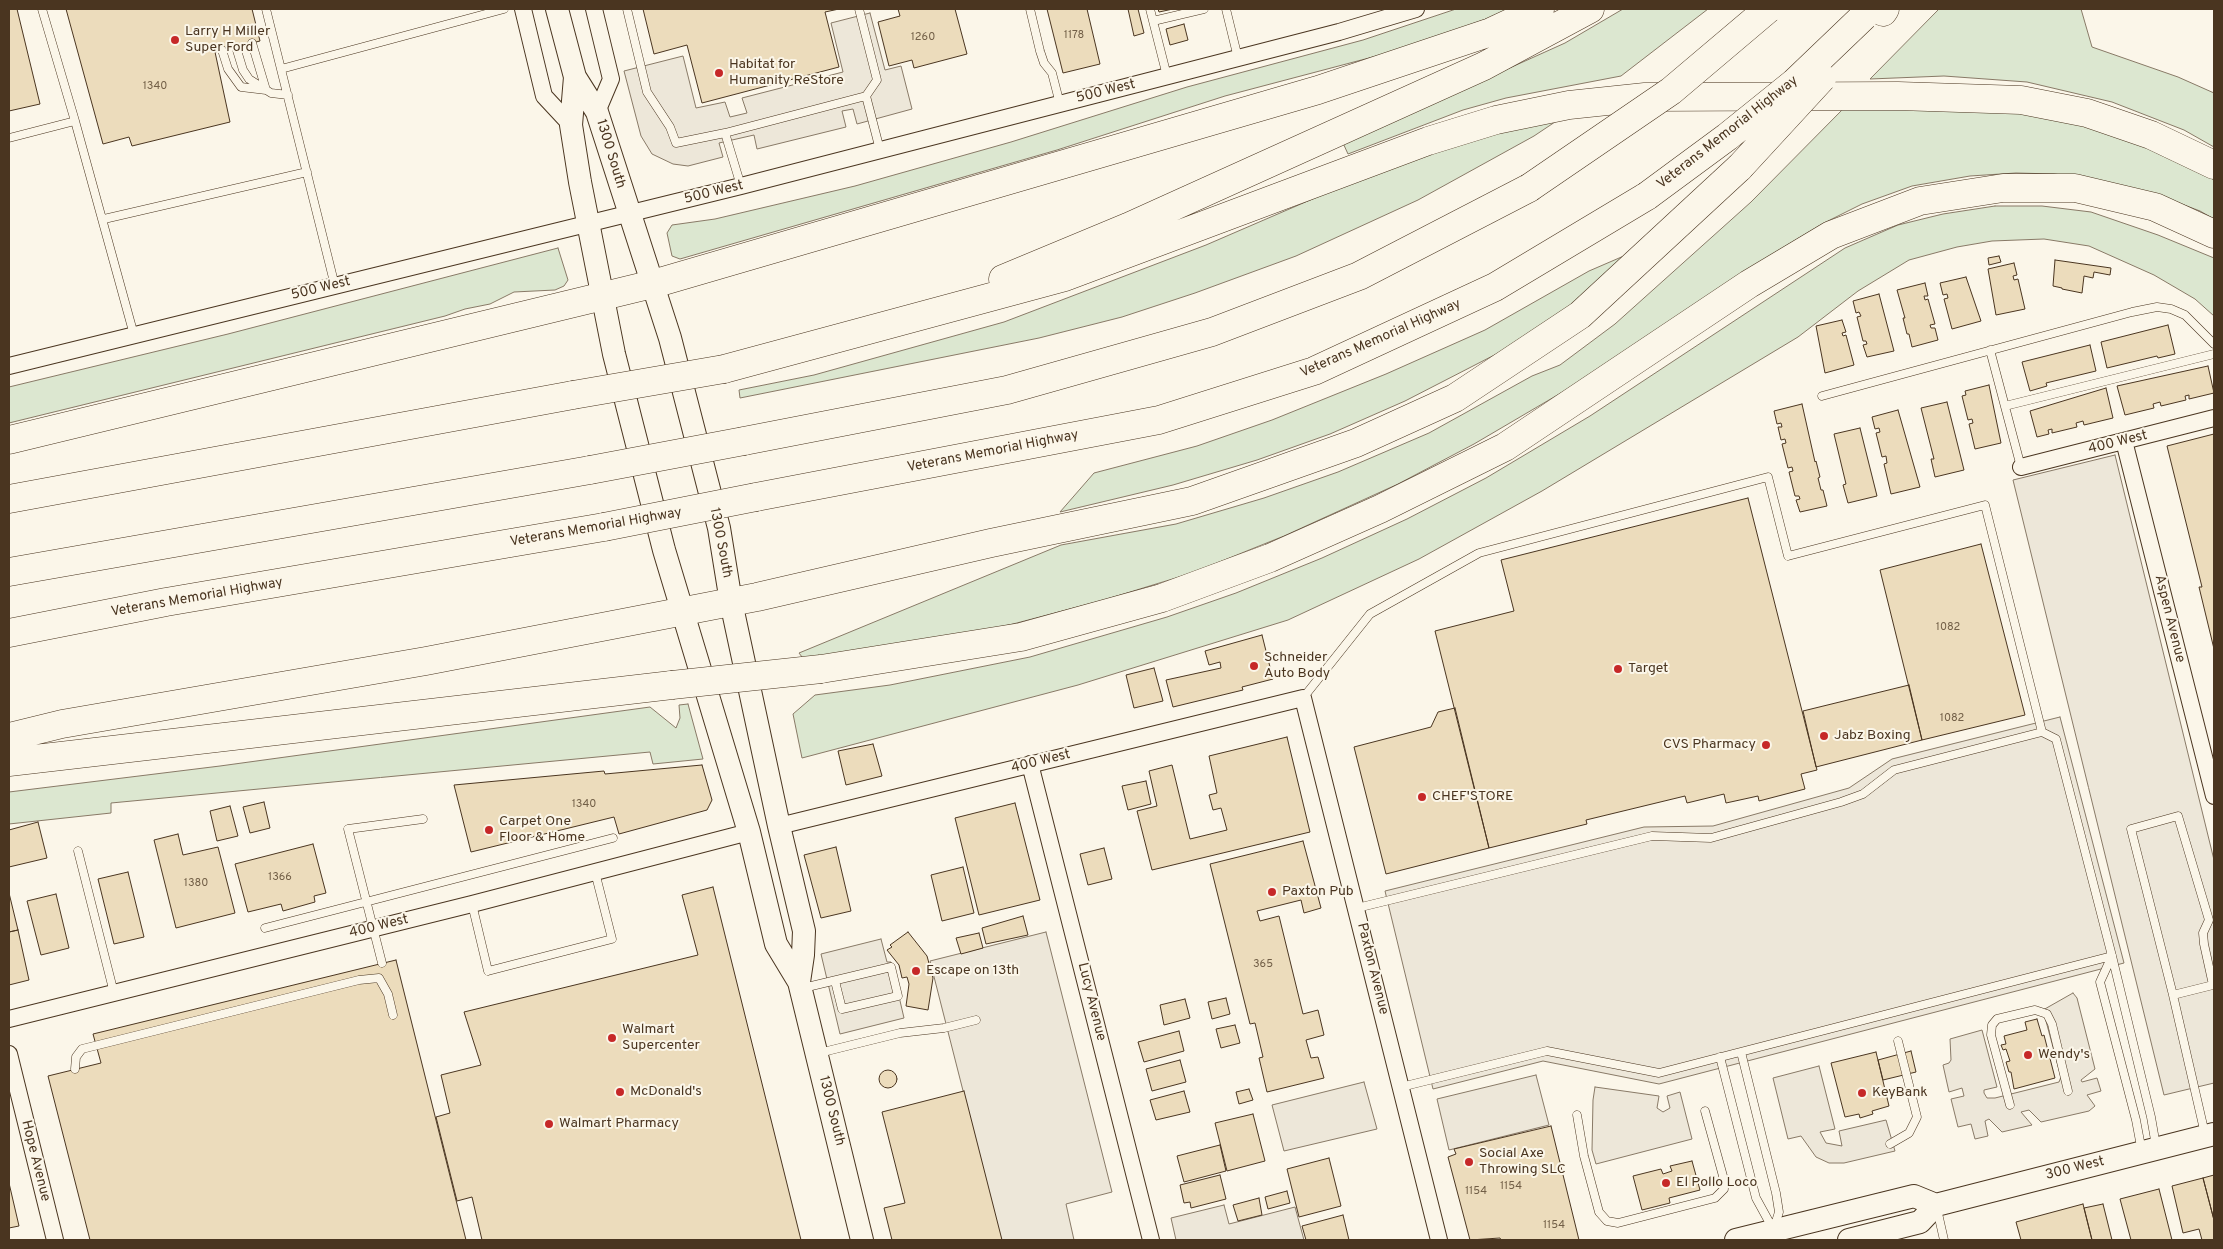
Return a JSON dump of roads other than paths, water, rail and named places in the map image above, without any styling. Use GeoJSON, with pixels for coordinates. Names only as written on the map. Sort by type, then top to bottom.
{"type":"FeatureCollection","features":[{"type":"Feature","properties":{"kind":"highway"},"geometry":{"type":"LineString","coordinates":[[9,440],[223,386],[653,284],[1318,90],[1491,32],[1540,9]]}},
{"type":"Feature","properties":{"kind":"highway"},"geometry":{"type":"LineString","coordinates":[[871,330],[928,303],[1001,279],[1128,227],[1484,66],[1590,9]]}},
{"type":"Feature","properties":{"kind":"highway"},"geometry":{"type":"LineString","coordinates":[[9,572],[590,470],[1007,390],[1212,332],[1359,276],[1528,188],[1671,91],[1768,9]]}},
{"type":"Feature","properties":{"kind":"highway"},"geometry":{"type":"LineString","coordinates":[[9,737],[62,724],[426,661],[731,602],[1192,501],[1356,442],[1455,398],[1580,315],[1740,167],[1876,11]]}},
{"type":"Feature","properties":{"kind":"highway","name":"Veterans Memorial Highway"},"geometry":{"type":"LineString","coordinates":[[9,633],[166,602],[604,527],[1159,420],[1314,371],[1495,287],[1647,196],[1727,137],[1794,83],[1876,11]]}},
{"type":"Feature","properties":{"kind":"highway"},"geometry":{"type":"LineString","coordinates":[[9,499],[724,369],[1065,277],[1428,141],[1496,120],[1568,105],[1645,97],[1898,96],[2021,100],[2087,113],[2152,134],[2214,165]]}},
{"type":"Feature","properties":{"kind":"highway"},"geometry":{"type":"LineString","coordinates":[[9,762],[821,669],[1021,637],[1162,598],[1270,558],[1380,510],[1505,447],[1749,284],[1831,234],[1920,201],[2003,188],[2075,188],[2155,207],[2214,234]]}},
{"type":"Feature","properties":{"kind":"highway"},"geometry":{"type":"LineString","coordinates":[[9,643],[166,602]]}},
{"type":"Feature","properties":{"kind":"main road","name":"1300 South"},"geometry":{"type":"LineString","coordinates":[[557,9],[575,77],[597,112],[670,338],[719,528],[731,602],[779,826],[804,931],[804,955],[800,985]]}},
{"type":"Feature","properties":{"kind":"main road","name":"1300 South"},"geometry":{"type":"LineString","coordinates":[[575,77],[571,125],[588,224],[614,354],[664,550],[749,832],[776,944],[800,985],[862,1240]]}},
{"type":"Feature","properties":{"kind":"main road"},"geometry":{"type":"LineString","coordinates":[[749,832],[770,865],[789,941],[804,955]]}},
{"type":"Feature","properties":{"kind":"main road","name":"300 West"},"geometry":{"type":"LineString","coordinates":[[1936,1205],[2210,1135]]}},
{"type":"Feature","properties":{"kind":"main road"},"geometry":{"type":"LineString","coordinates":[[1736,1240],[1767,1235],[1914,1196],[1936,1205],[1920,1222],[1854,1239],[1840,1233],[1767,1235]]}},
{"type":"Feature","properties":{"kind":"street"},"geometry":{"type":"LineString","coordinates":[[523,9],[544,96],[571,125]]}},
{"type":"Feature","properties":{"kind":"street","name":"1300 South"},"geometry":{"type":"LineString","coordinates":[[594,9],[611,79],[597,112]]}},
{"type":"Feature","properties":{"kind":"street","name":"500 West"},"geometry":{"type":"LineString","coordinates":[[9,366],[741,186],[1339,32],[1416,9]]}},
{"type":"Feature","properties":{"kind":"street","name":"400 West"},"geometry":{"type":"LineString","coordinates":[[2021,467],[2214,418]]}},
{"type":"Feature","properties":{"kind":"street","name":"Aspen Avenue"},"geometry":{"type":"LineString","coordinates":[[2124,441],[2214,796]]}},
{"type":"Feature","properties":{"kind":"street","name":"400 West"},"geometry":{"type":"LineString","coordinates":[[779,826],[1303,698]]}},
{"type":"Feature","properties":{"kind":"street","name":"Paxton Avenue"},"geometry":{"type":"LineString","coordinates":[[1303,698],[1439,1240]]}},
{"type":"Feature","properties":{"kind":"street","name":"Lucy Avenue"},"geometry":{"type":"LineString","coordinates":[[1030,764],[1151,1240]]}},
{"type":"Feature","properties":{"kind":"street","name":"400 West"},"geometry":{"type":"LineString","coordinates":[[9,1019],[472,904],[749,832]]}},
{"type":"Feature","properties":{"kind":"street","name":"Hope Avenue"},"geometry":{"type":"LineString","coordinates":[[9,1054],[55,1240]]}},
{"type":"Feature","properties":{"kind":"lane"},"geometry":{"type":"LineString","coordinates":[[42,9],[104,219],[134,335]]}},
{"type":"Feature","properties":{"kind":"lane"},"geometry":{"type":"LineString","coordinates":[[266,9],[335,286]]}},
{"type":"Feature","properties":{"kind":"lane"},"geometry":{"type":"LineString","coordinates":[[281,69],[504,9]]}},
{"type":"Feature","properties":{"kind":"lane"},"geometry":{"type":"LineString","coordinates":[[627,9],[647,92],[670,127],[676,143],[866,96],[877,80],[858,9]]}},
{"type":"Feature","properties":{"kind":"lane"},"geometry":{"type":"LineString","coordinates":[[1030,9],[1040,51],[1044,63],[1052,73],[1060,104]]}},
{"type":"Feature","properties":{"kind":"lane"},"geometry":{"type":"LineString","coordinates":[[1150,9],[1167,76]]}},
{"type":"Feature","properties":{"kind":"lane"},"geometry":{"type":"LineString","coordinates":[[1154,21],[1204,9]]}},
{"type":"Feature","properties":{"kind":"lane"},"geometry":{"type":"LineString","coordinates":[[1226,9],[1238,58]]}},
{"type":"Feature","properties":{"kind":"lane"},"geometry":{"type":"LineString","coordinates":[[252,43],[266,90]]}},
{"type":"Feature","properties":{"kind":"lane"},"geometry":{"type":"LineString","coordinates":[[236,47],[243,70],[249,79],[272,93],[288,95]]}},
{"type":"Feature","properties":{"kind":"lane"},"geometry":{"type":"LineString","coordinates":[[222,50],[228,69],[241,87],[266,90]]}},
{"type":"Feature","properties":{"kind":"lane"},"geometry":{"type":"LineString","coordinates":[[866,96],[880,150]]}},
{"type":"Feature","properties":{"kind":"lane"},"geometry":{"type":"LineString","coordinates":[[9,138],[75,121]]}},
{"type":"Feature","properties":{"kind":"lane"},"geometry":{"type":"LineString","coordinates":[[725,132],[741,186]]}},
{"type":"Feature","properties":{"kind":"lane"},"geometry":{"type":"LineString","coordinates":[[104,219],[307,172]]}},
{"type":"Feature","properties":{"kind":"lane"},"geometry":{"type":"LineString","coordinates":[[1822,396],[2132,312],[2157,307],[2171,309],[2185,315],[2214,344]]}},
{"type":"Feature","properties":{"kind":"lane"},"geometry":{"type":"LineString","coordinates":[[1990,350],[2021,467]]}},
{"type":"Feature","properties":{"kind":"lane"},"geometry":{"type":"LineString","coordinates":[[2005,406],[2214,354]]}},
{"type":"Feature","properties":{"kind":"lane"},"geometry":{"type":"LineString","coordinates":[[1303,698],[1370,614],[1479,553],[1768,477],[1788,556],[1985,505],[2042,732]]}},
{"type":"Feature","properties":{"kind":"lane"},"geometry":{"type":"LineString","coordinates":[[1357,908],[1652,836],[1711,838],[1841,802],[1863,794],[1894,770],[2042,732],[2056,739],[2112,956],[2151,1117],[2149,1150]]}},
{"type":"Feature","properties":{"kind":"lane"},"geometry":{"type":"LineString","coordinates":[[2173,995],[2213,985],[2203,933],[2212,919],[2178,816],[2131,829],[2173,995],[2210,1135]]}},
{"type":"Feature","properties":{"kind":"lane"},"geometry":{"type":"LineString","coordinates":[[382,963],[348,829],[423,819]]}},
{"type":"Feature","properties":{"kind":"lane"},"geometry":{"type":"LineString","coordinates":[[265,928],[613,838]]}},
{"type":"Feature","properties":{"kind":"lane"},"geometry":{"type":"LineString","coordinates":[[78,851],[114,993]]}},
{"type":"Feature","properties":{"kind":"lane"},"geometry":{"type":"LineString","coordinates":[[472,904],[488,971],[498,969],[612,939],[595,872]]}},
{"type":"Feature","properties":{"kind":"lane"},"geometry":{"type":"LineString","coordinates":[[1401,1087],[1547,1051],[1659,1073],[2112,956]]}},
{"type":"Feature","properties":{"kind":"lane"},"geometry":{"type":"LineString","coordinates":[[2112,956],[2100,982],[2136,1120],[2149,1150]]}},
{"type":"Feature","properties":{"kind":"lane"},"geometry":{"type":"LineString","coordinates":[[800,985],[835,981],[892,967],[898,996],[842,1009],[835,981]]}},
{"type":"Feature","properties":{"kind":"lane"},"geometry":{"type":"LineString","coordinates":[[76,1069],[76,1057],[82,1049],[359,980],[380,978],[388,994],[393,1016]]}},
{"type":"Feature","properties":{"kind":"lane"},"geometry":{"type":"LineString","coordinates":[[2010,1105],[1992,1035],[1992,1025],[1997,1019],[2035,1010],[2046,1014],[2052,1024],[2068,1091]]}},
{"type":"Feature","properties":{"kind":"lane"},"geometry":{"type":"LineString","coordinates":[[817,1053],[900,1033],[944,1028],[976,1020]]}},
{"type":"Feature","properties":{"kind":"lane"},"geometry":{"type":"LineString","coordinates":[[1890,1144],[1909,1133],[1917,1117],[1898,1041]]}},
{"type":"Feature","properties":{"kind":"lane"},"geometry":{"type":"LineString","coordinates":[[1741,1052],[1779,1212],[1767,1235]]}},
{"type":"Feature","properties":{"kind":"lane"},"geometry":{"type":"LineString","coordinates":[[1720,1057],[1767,1235]]}},
{"type":"Feature","properties":{"kind":"lane"},"geometry":{"type":"LineString","coordinates":[[1577,1114],[1584,1156],[1598,1212],[1607,1221],[1618,1223],[1715,1198],[1724,1189],[1723,1176],[1705,1111]]}},
{"type":"Feature","properties":{"kind":"lane"},"geometry":{"type":"LineString","coordinates":[[1936,1205],[1944,1240]]}},
{"type":"Feature","properties":{"kind":"place","name":"Larry H Miller Super Ford"},"geometry":{"type":"Point","coordinates":[175,40]}},
{"type":"Feature","properties":{"kind":"place","name":"Habitat for Humanity ReStore"},"geometry":{"type":"Point","coordinates":[719,73]}},
{"type":"Feature","properties":{"kind":"place","name":"Schneider Auto Body"},"geometry":{"type":"Point","coordinates":[1254,666]}},
{"type":"Feature","properties":{"kind":"place","name":"Target"},"geometry":{"type":"Point","coordinates":[1618,669]}},
{"type":"Feature","properties":{"kind":"place","name":"Jabz Boxing"},"geometry":{"type":"Point","coordinates":[1824,736]}},
{"type":"Feature","properties":{"kind":"place","name":"CVS Pharmacy"},"geometry":{"type":"Point","coordinates":[1766,745]}},
{"type":"Feature","properties":{"kind":"place","name":"CHEF'STORE"},"geometry":{"type":"Point","coordinates":[1422,797]}},
{"type":"Feature","properties":{"kind":"place","name":"Carpet One Floor & Home"},"geometry":{"type":"Point","coordinates":[489,830]}},
{"type":"Feature","properties":{"kind":"place","name":"Paxton Pub"},"geometry":{"type":"Point","coordinates":[1272,892]}},
{"type":"Feature","properties":{"kind":"place","name":"Escape on 13th"},"geometry":{"type":"Point","coordinates":[916,971]}},
{"type":"Feature","properties":{"kind":"place","name":"Walmart Supercenter"},"geometry":{"type":"Point","coordinates":[612,1038]}},
{"type":"Feature","properties":{"kind":"place","name":"Wendy's"},"geometry":{"type":"Point","coordinates":[2028,1055]}},
{"type":"Feature","properties":{"kind":"place","name":"McDonald's"},"geometry":{"type":"Point","coordinates":[620,1092]}},
{"type":"Feature","properties":{"kind":"place","name":"KeyBank"},"geometry":{"type":"Point","coordinates":[1862,1093]}},
{"type":"Feature","properties":{"kind":"place","name":"Walmart Pharmacy"},"geometry":{"type":"Point","coordinates":[549,1124]}},
{"type":"Feature","properties":{"kind":"place","name":"Social Axe Throwing SLC"},"geometry":{"type":"Point","coordinates":[1469,1162]}},
{"type":"Feature","properties":{"kind":"place","name":"El Pollo Loco"},"geometry":{"type":"Point","coordinates":[1666,1183]}}]}
